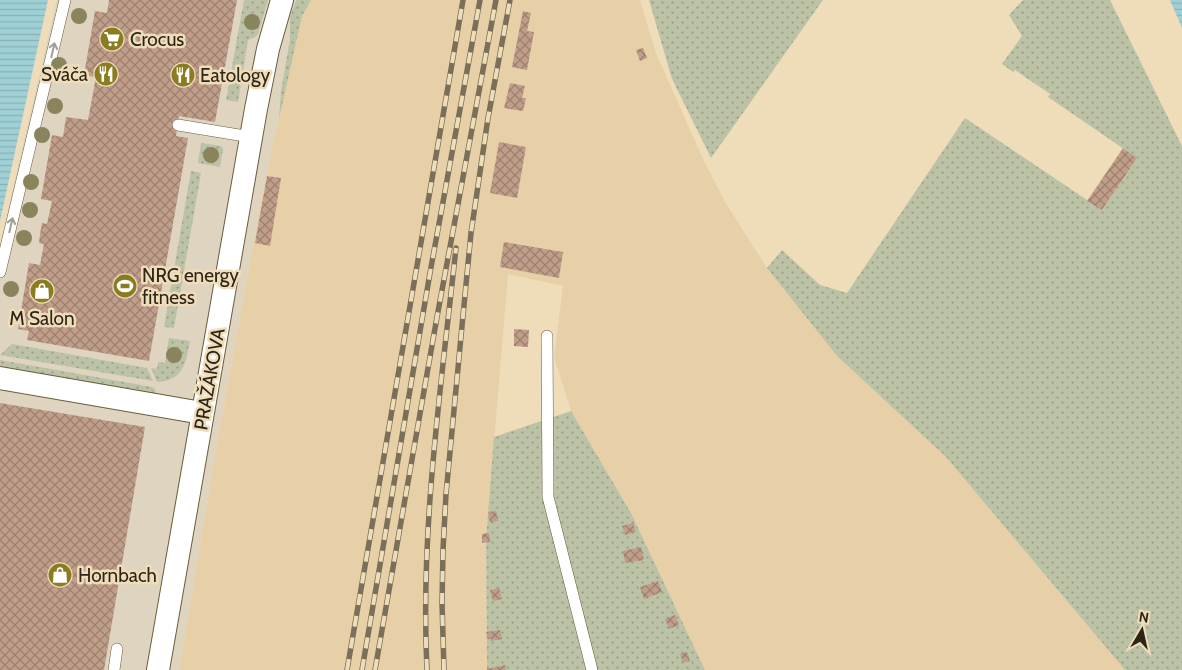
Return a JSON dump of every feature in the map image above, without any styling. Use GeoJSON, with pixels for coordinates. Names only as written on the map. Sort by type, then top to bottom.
{"type":"FeatureCollection","features":[{"type":"Feature","properties":{"kind":"street","name":"PRAŽÁKOVA"},"geometry":{"type":"LineString","coordinates":[[158,670],[251,138],[268,49],[282,0]]}},
{"type":"Feature","properties":{"kind":"street"},"geometry":{"type":"LineString","coordinates":[[0,378],[202,413]]}},
{"type":"Feature","properties":{"kind":"lane"},"geometry":{"type":"LineString","coordinates":[[0,272],[65,0]]}},
{"type":"Feature","properties":{"kind":"lane"},"geometry":{"type":"LineString","coordinates":[[178,125],[251,138]]}},
{"type":"Feature","properties":{"kind":"lane"},"geometry":{"type":"LineString","coordinates":[[547,336],[548,496],[592,670]]}},
{"type":"Feature","properties":{"kind":"lane"},"geometry":{"type":"LineString","coordinates":[[114,670],[117,649]]}},
{"type":"Feature","properties":{"kind":"shaded area"},"geometry":{"type":"Polygon","coordinates":[[[0,0],[311,0],[302,16],[266,176],[219,434],[179,670],[0,670],[0,0]]]}},
{"type":"Feature","properties":{"kind":"shaded area"},"geometry":{"type":"Polygon","coordinates":[[[311,0],[640,0],[656,53],[704,161],[725,202],[767,268],[837,356],[946,457],[1125,670],[705,670],[631,513],[571,411],[554,357],[563,286],[508,274],[486,540],[487,670],[179,670],[219,434],[266,176],[302,16],[311,0]]]}},
{"type":"Feature","properties":{"kind":"green space"},"geometry":{"type":"Polygon","coordinates":[[[244,0],[268,0],[258,34],[248,40],[238,102],[226,100],[244,0]]]}},
{"type":"Feature","properties":{"kind":"green space"},"geometry":{"type":"Polygon","coordinates":[[[296,0],[311,0],[302,16],[279,119],[281,92],[290,39],[290,17],[296,0]]]}},
{"type":"Feature","properties":{"kind":"green space"},"geometry":{"type":"Polygon","coordinates":[[[649,0],[823,0],[711,158],[672,79],[649,0]]]}},
{"type":"Feature","properties":{"kind":"green space"},"geometry":{"type":"Polygon","coordinates":[[[1023,0],[1110,0],[1182,146],[1182,670],[1125,670],[946,457],[837,356],[767,268],[782,250],[820,285],[847,293],[965,118],[1102,210],[1137,158],[1048,97],[1050,94],[1015,70],[1013,72],[1002,64],[1022,36],[1009,15],[1023,0]]]}},
{"type":"Feature","properties":{"kind":"green space"},"geometry":{"type":"Polygon","coordinates":[[[201,143],[221,146],[223,149],[220,167],[198,163],[201,143]]]}},
{"type":"Feature","properties":{"kind":"green space"},"geometry":{"type":"Polygon","coordinates":[[[191,171],[201,173],[174,328],[164,327],[191,171]]]}},
{"type":"Feature","properties":{"kind":"green space"},"geometry":{"type":"Polygon","coordinates":[[[169,338],[190,341],[187,357],[178,374],[166,381],[157,382],[151,368],[157,369],[158,362],[165,363],[169,338]]]}},
{"type":"Feature","properties":{"kind":"green space"},"geometry":{"type":"Polygon","coordinates":[[[12,344],[147,368],[153,381],[0,355],[12,344]]]}},
{"type":"Feature","properties":{"kind":"green space"},"geometry":{"type":"Polygon","coordinates":[[[0,360],[152,387],[155,389],[156,394],[0,366],[0,360]]]}},
{"type":"Feature","properties":{"kind":"green space"},"geometry":{"type":"Polygon","coordinates":[[[571,411],[631,513],[705,670],[487,670],[486,540],[494,437],[571,411]]]}},
{"type":"Feature","properties":{"kind":"water"},"geometry":{"type":"Polygon","coordinates":[[[0,0],[57,0],[0,246],[0,0]]]}},
{"type":"Feature","properties":{"kind":"water"},"geometry":{"type":"Polygon","coordinates":[[[1170,0],[1182,0],[1182,28],[1170,0]]]}},
{"type":"Feature","properties":{"kind":"pier"},"geometry":{"type":"Polygon","coordinates":[[[48,0],[57,0],[0,246],[0,221],[48,0]]]}},
{"type":"Feature","properties":{"kind":"building"},"geometry":{"type":"Polygon","coordinates":[[[109,0],[237,0],[215,122],[179,116],[176,136],[188,138],[149,361],[27,340],[29,331],[18,329],[29,263],[40,265],[44,244],[39,243],[42,223],[47,224],[52,201],[41,199],[52,135],[63,137],[66,117],[88,120],[96,77],[84,75],[95,11],[107,13],[109,0]]]}},
{"type":"Feature","properties":{"kind":"building"},"geometry":{"type":"Polygon","coordinates":[[[523,11],[531,13],[527,31],[534,32],[527,70],[512,67],[523,11]]]}},
{"type":"Feature","properties":{"kind":"building"},"geometry":{"type":"Polygon","coordinates":[[[643,48],[647,58],[640,61],[636,50],[643,48]]]}},
{"type":"Feature","properties":{"kind":"building"},"geometry":{"type":"Polygon","coordinates":[[[510,83],[525,86],[522,98],[526,98],[523,111],[504,108],[510,83]]]}},
{"type":"Feature","properties":{"kind":"building"},"geometry":{"type":"Polygon","coordinates":[[[499,142],[526,147],[517,198],[490,193],[499,142]]]}},
{"type":"Feature","properties":{"kind":"building"},"geometry":{"type":"Polygon","coordinates":[[[1123,148],[1137,158],[1102,210],[1087,201],[1123,148]]]}},
{"type":"Feature","properties":{"kind":"building"},"geometry":{"type":"Polygon","coordinates":[[[267,176],[281,178],[270,246],[255,243],[267,176]]]}},
{"type":"Feature","properties":{"kind":"building"},"geometry":{"type":"Polygon","coordinates":[[[504,242],[563,252],[559,278],[500,267],[504,242]]]}},
{"type":"Feature","properties":{"kind":"building"},"geometry":{"type":"Polygon","coordinates":[[[514,329],[529,330],[528,347],[514,346],[514,329]]]}},
{"type":"Feature","properties":{"kind":"building","name":"Hornbach"},"geometry":{"type":"Polygon","coordinates":[[[0,403],[145,427],[104,670],[0,670],[0,403]]]}},
{"type":"Feature","properties":{"kind":"building"},"geometry":{"type":"Polygon","coordinates":[[[496,511],[498,521],[490,522],[488,512],[496,511]]]}},
{"type":"Feature","properties":{"kind":"building"},"geometry":{"type":"Polygon","coordinates":[[[633,523],[636,532],[625,535],[622,526],[633,523]]]}},
{"type":"Feature","properties":{"kind":"building"},"geometry":{"type":"Polygon","coordinates":[[[489,533],[490,542],[482,543],[482,534],[489,533]]]}},
{"type":"Feature","properties":{"kind":"building"},"geometry":{"type":"Polygon","coordinates":[[[641,547],[644,560],[625,563],[623,551],[641,547]]]}},
{"type":"Feature","properties":{"kind":"building"},"geometry":{"type":"Polygon","coordinates":[[[658,581],[662,592],[644,599],[640,587],[658,581]]]}},
{"type":"Feature","properties":{"kind":"building"},"geometry":{"type":"Polygon","coordinates":[[[499,588],[502,599],[493,601],[490,590],[499,588]]]}},
{"type":"Feature","properties":{"kind":"building"},"geometry":{"type":"Polygon","coordinates":[[[675,615],[679,625],[669,629],[665,619],[675,615]]]}},
{"type":"Feature","properties":{"kind":"building"},"geometry":{"type":"Polygon","coordinates":[[[500,630],[502,639],[491,641],[491,639],[488,639],[486,632],[500,630]]]}},
{"type":"Feature","properties":{"kind":"building"},"geometry":{"type":"Polygon","coordinates":[[[687,652],[690,661],[683,663],[680,654],[687,652]]]}},
{"type":"Feature","properties":{"kind":"building"},"geometry":{"type":"Polygon","coordinates":[[[505,665],[506,670],[487,670],[487,669],[505,665]]]}},
{"type":"Feature","properties":{"kind":"railway"},"geometry":{"type":"LineString","coordinates":[[347,670],[463,0]]}},
{"type":"Feature","properties":{"kind":"railway"},"geometry":{"type":"LineString","coordinates":[[362,670],[430,273],[480,0]]}},
{"type":"Feature","properties":{"kind":"railway"},"geometry":{"type":"LineString","coordinates":[[375,670],[437,317],[496,0]]}},
{"type":"Feature","properties":{"kind":"railway"},"geometry":{"type":"LineString","coordinates":[[444,670],[442,603],[446,494],[471,233],[488,118],[510,0]]}},
{"type":"Feature","properties":{"kind":"railway"},"geometry":{"type":"LineString","coordinates":[[427,670],[426,564],[429,511],[438,406],[456,248]]}},
{"type":"Feature","properties":{"kind":"place","name":"Crocus"},"geometry":{"type":"Point","coordinates":[112,39]}},
{"type":"Feature","properties":{"kind":"place","name":"Sváča"},"geometry":{"type":"Point","coordinates":[106,74]}},
{"type":"Feature","properties":{"kind":"place","name":"Eatology"},"geometry":{"type":"Point","coordinates":[183,75]}},
{"type":"Feature","properties":{"kind":"place","name":"NRG energy fitness"},"geometry":{"type":"Point","coordinates":[125,286]}},
{"type":"Feature","properties":{"kind":"place","name":"M Salon"},"geometry":{"type":"Point","coordinates":[42,291]}},
{"type":"Feature","properties":{"kind":"place","name":"Hornbach"},"geometry":{"type":"Point","coordinates":[60,575]}}]}
